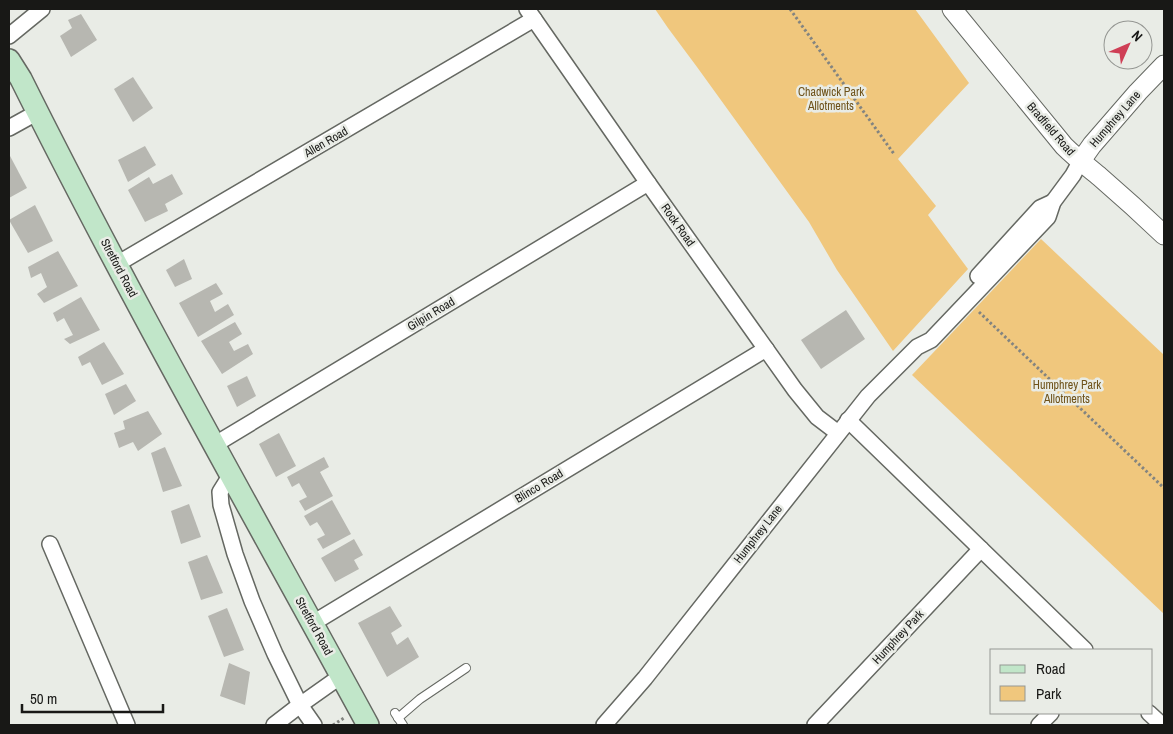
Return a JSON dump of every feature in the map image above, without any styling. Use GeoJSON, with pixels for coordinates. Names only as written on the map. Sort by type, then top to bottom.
{"type":"FeatureCollection","features":[{"type":"Feature","properties":{"kind":"main road","name":"Stretford Road"},"geometry":{"type":"LineString","coordinates":[[9,60],[21,79],[230,476],[368,725]]}},
{"type":"Feature","properties":{"kind":"street"},"geometry":{"type":"LineString","coordinates":[[9,36],[42,9]]}},
{"type":"Feature","properties":{"kind":"street","name":"Bradfield Road"},"geometry":{"type":"LineString","coordinates":[[952,9],[1064,146],[1164,235]]}},
{"type":"Feature","properties":{"kind":"street","name":"Rock Road"},"geometry":{"type":"LineString","coordinates":[[531,14],[795,390],[817,418],[838,433]]}},
{"type":"Feature","properties":{"kind":"street","name":"Allen Road"},"geometry":{"type":"LineString","coordinates":[[117,264],[531,14]]}},
{"type":"Feature","properties":{"kind":"street","name":"Humphrey Lane"},"geometry":{"type":"LineString","coordinates":[[604,725],[645,678],[873,390],[918,347],[931,340],[1048,217],[1053,202],[1073,176],[1092,145],[1164,65]]}},
{"type":"Feature","properties":{"kind":"street"},"geometry":{"type":"LineString","coordinates":[[9,128],[38,112]]}},
{"type":"Feature","properties":{"kind":"street","name":"Gilpin Road"},"geometry":{"type":"LineString","coordinates":[[214,445],[648,183]]}},
{"type":"Feature","properties":{"kind":"street","name":"Humphrey Lane"},"geometry":{"type":"LineString","coordinates":[[918,347],[925,334],[1040,208],[1053,202]]}},
{"type":"Feature","properties":{"kind":"street","name":"Blinco Road"},"geometry":{"type":"LineString","coordinates":[[312,623],[766,349]]}},
{"type":"Feature","properties":{"kind":"street"},"geometry":{"type":"LineString","coordinates":[[848,420],[1084,649]]}},
{"type":"Feature","properties":{"kind":"street"},"geometry":{"type":"LineString","coordinates":[[230,476],[220,492],[221,505],[235,554],[252,601],[275,654],[300,705],[314,725]]}},
{"type":"Feature","properties":{"kind":"street"},"geometry":{"type":"LineString","coordinates":[[50,544],[127,725]]}},
{"type":"Feature","properties":{"kind":"street","name":"Humphrey Park"},"geometry":{"type":"LineString","coordinates":[[815,725],[981,549]]}},
{"type":"Feature","properties":{"kind":"street"},"geometry":{"type":"LineString","coordinates":[[274,725],[341,676]]}},
{"type":"Feature","properties":{"kind":"street"},"geometry":{"type":"LineString","coordinates":[[1039,725],[1050,714]]}},
{"type":"Feature","properties":{"kind":"lane"},"geometry":{"type":"LineString","coordinates":[[399,719],[420,699],[466,668]]}},
{"type":"Feature","properties":{"kind":"path"},"geometry":{"type":"LineString","coordinates":[[790,9],[894,154]]}},
{"type":"Feature","properties":{"kind":"path"},"geometry":{"type":"LineString","coordinates":[[968,301],[1164,488]]}},
{"type":"Feature","properties":{"kind":"green space","name":"Chadwick Park Allotments"},"geometry":{"type":"Polygon","coordinates":[[[655,9],[915,9],[969,83],[898,159],[936,206],[928,215],[968,269],[893,351],[837,270],[809,222],[655,9]]]}},
{"type":"Feature","properties":{"kind":"green space","name":"Humphrey Park Allotments"},"geometry":{"type":"Polygon","coordinates":[[[1041,239],[1164,355],[1164,614],[912,375],[1041,239]]]}},
{"type":"Feature","properties":{"kind":"building"},"geometry":{"type":"Polygon","coordinates":[[[81,14],[97,40],[71,57],[60,36],[72,28],[68,20],[81,14]]]}},
{"type":"Feature","properties":{"kind":"building"},"geometry":{"type":"Polygon","coordinates":[[[133,77],[153,108],[133,122],[114,89],[133,77]]]}},
{"type":"Feature","properties":{"kind":"building"},"geometry":{"type":"Polygon","coordinates":[[[145,146],[156,165],[128,182],[118,160],[145,146]]]}},
{"type":"Feature","properties":{"kind":"building"},"geometry":{"type":"Polygon","coordinates":[[[9,154],[27,188],[9,198],[9,154]]]}},
{"type":"Feature","properties":{"kind":"building"},"geometry":{"type":"Polygon","coordinates":[[[172,174],[183,194],[165,204],[168,211],[145,222],[128,190],[149,177],[153,184],[172,174]]]}},
{"type":"Feature","properties":{"kind":"building"},"geometry":{"type":"Polygon","coordinates":[[[35,205],[53,241],[28,253],[9,220],[35,205]]]}},
{"type":"Feature","properties":{"kind":"building"},"geometry":{"type":"Polygon","coordinates":[[[58,251],[78,286],[44,303],[37,294],[47,287],[41,273],[31,278],[28,267],[58,251]]]}},
{"type":"Feature","properties":{"kind":"building"},"geometry":{"type":"Polygon","coordinates":[[[184,259],[192,279],[175,287],[166,270],[184,259]]]}},
{"type":"Feature","properties":{"kind":"building"},"geometry":{"type":"Polygon","coordinates":[[[216,283],[223,294],[210,301],[215,312],[228,304],[234,315],[198,337],[179,303],[216,283]]]}},
{"type":"Feature","properties":{"kind":"building"},"geometry":{"type":"Polygon","coordinates":[[[81,297],[100,330],[70,344],[64,339],[73,335],[64,318],[57,322],[53,313],[81,297]]]}},
{"type":"Feature","properties":{"kind":"building"},"geometry":{"type":"Polygon","coordinates":[[[846,310],[865,339],[821,369],[801,340],[846,310]]]}},
{"type":"Feature","properties":{"kind":"building"},"geometry":{"type":"Polygon","coordinates":[[[235,322],[242,334],[229,342],[234,351],[248,344],[253,354],[222,374],[201,341],[235,322]]]}},
{"type":"Feature","properties":{"kind":"building"},"geometry":{"type":"Polygon","coordinates":[[[104,342],[124,374],[102,385],[90,362],[82,366],[78,357],[104,342]]]}},
{"type":"Feature","properties":{"kind":"building"},"geometry":{"type":"Polygon","coordinates":[[[247,376],[256,396],[237,407],[227,386],[247,376]]]}},
{"type":"Feature","properties":{"kind":"building"},"geometry":{"type":"Polygon","coordinates":[[[126,384],[136,401],[114,415],[105,394],[126,384]]]}},
{"type":"Feature","properties":{"kind":"building"},"geometry":{"type":"Polygon","coordinates":[[[148,411],[162,434],[138,451],[133,442],[119,448],[114,433],[125,429],[123,421],[148,411]]]}},
{"type":"Feature","properties":{"kind":"building"},"geometry":{"type":"Polygon","coordinates":[[[279,433],[296,466],[276,477],[259,444],[279,433]]]}},
{"type":"Feature","properties":{"kind":"building"},"geometry":{"type":"Polygon","coordinates":[[[165,447],[182,486],[163,492],[151,453],[165,447]]]}},
{"type":"Feature","properties":{"kind":"building"},"geometry":{"type":"Polygon","coordinates":[[[324,457],[329,467],[320,472],[333,496],[305,511],[299,501],[307,497],[299,483],[292,487],[287,477],[324,457]]]}},
{"type":"Feature","properties":{"kind":"building"},"geometry":{"type":"Polygon","coordinates":[[[332,500],[351,534],[323,549],[317,539],[325,535],[321,528],[317,522],[310,526],[304,516],[332,500]]]}},
{"type":"Feature","properties":{"kind":"building"},"geometry":{"type":"Polygon","coordinates":[[[189,504],[201,537],[181,544],[171,511],[189,504]]]}},
{"type":"Feature","properties":{"kind":"building"},"geometry":{"type":"Polygon","coordinates":[[[354,539],[363,555],[354,560],[359,569],[335,582],[321,558],[354,539]]]}},
{"type":"Feature","properties":{"kind":"building"},"geometry":{"type":"Polygon","coordinates":[[[207,555],[223,593],[201,600],[188,562],[207,555]]]}},
{"type":"Feature","properties":{"kind":"building"},"geometry":{"type":"Polygon","coordinates":[[[390,606],[402,626],[391,633],[397,645],[408,637],[419,657],[387,677],[358,623],[390,606]]]}},
{"type":"Feature","properties":{"kind":"building"},"geometry":{"type":"Polygon","coordinates":[[[227,608],[244,650],[224,657],[208,616],[227,608]]]}},
{"type":"Feature","properties":{"kind":"building"},"geometry":{"type":"Polygon","coordinates":[[[229,663],[250,672],[245,705],[220,696],[229,663]]]}}]}
